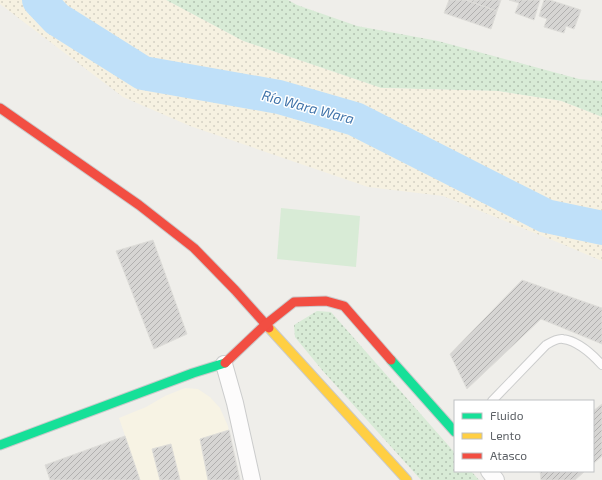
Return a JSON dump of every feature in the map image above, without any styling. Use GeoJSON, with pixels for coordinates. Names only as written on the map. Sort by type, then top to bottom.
{"type":"FeatureCollection","features":[{"type":"Feature","properties":{"kind":"street"},"geometry":{"type":"LineString","coordinates":[[0,108],[139,205],[194,248],[235,290],[407,480]]}},
{"type":"Feature","properties":{"kind":"street"},"geometry":{"type":"LineString","coordinates":[[0,446],[193,373],[224,364],[266,325],[294,302],[326,301],[344,306],[451,425]]}},
{"type":"Feature","properties":{"kind":"street"},"geometry":{"type":"LineString","coordinates":[[224,364],[235,403],[252,480]]}},
{"type":"Feature","properties":{"kind":"street"},"geometry":{"type":"LineString","coordinates":[[490,472],[496,480]]}},
{"type":"Feature","properties":{"kind":"lane"},"geometry":{"type":"LineString","coordinates":[[493,400],[546,345],[554,340],[562,338],[576,344],[594,356],[602,365]]}},
{"type":"Feature","properties":{"kind":"shaded area"},"geometry":{"type":"Polygon","coordinates":[[[185,388],[198,389],[210,397],[220,408],[228,426],[240,480],[140,480],[119,418],[185,388]]]}},
{"type":"Feature","properties":{"kind":"green space"},"geometry":{"type":"Polygon","coordinates":[[[166,0],[288,0],[297,5],[357,26],[438,41],[579,79],[602,81],[602,117],[561,101],[497,91],[381,88],[243,41],[166,0]]]}},
{"type":"Feature","properties":{"kind":"green space"},"geometry":{"type":"Polygon","coordinates":[[[281,208],[360,216],[356,267],[277,259],[281,208]]]}},
{"type":"Feature","properties":{"kind":"green space"},"geometry":{"type":"Polygon","coordinates":[[[317,311],[331,312],[454,452],[454,472],[472,472],[479,480],[421,480],[322,370],[295,337],[294,325],[317,311]]]}},
{"type":"Feature","properties":{"kind":"sand"},"geometry":{"type":"Polygon","coordinates":[[[0,0],[166,0],[243,41],[381,88],[497,91],[561,101],[602,117],[602,261],[443,196],[368,187],[190,126],[123,97],[0,4],[0,0]]]}},
{"type":"Feature","properties":{"kind":"building"},"geometry":{"type":"Polygon","coordinates":[[[449,0],[466,0],[497,11],[491,29],[444,13],[449,0]]]}},
{"type":"Feature","properties":{"kind":"building"},"geometry":{"type":"Polygon","coordinates":[[[466,0],[501,0],[497,11],[466,0]]]}},
{"type":"Feature","properties":{"kind":"building"},"geometry":{"type":"Polygon","coordinates":[[[509,0],[540,0],[534,20],[515,13],[519,3],[509,0]]]}},
{"type":"Feature","properties":{"kind":"building"},"geometry":{"type":"Polygon","coordinates":[[[544,0],[550,0],[581,10],[574,29],[566,26],[564,33],[544,27],[547,19],[539,16],[544,0]]]}},
{"type":"Feature","properties":{"kind":"building"},"geometry":{"type":"Polygon","coordinates":[[[153,240],[187,334],[154,349],[116,251],[153,240]]]}},
{"type":"Feature","properties":{"kind":"building"},"geometry":{"type":"Polygon","coordinates":[[[522,280],[602,308],[602,344],[541,319],[467,389],[450,354],[522,280]]]}},
{"type":"Feature","properties":{"kind":"building"},"geometry":{"type":"Polygon","coordinates":[[[602,404],[602,456],[594,463],[594,410],[602,404]]]}},
{"type":"Feature","properties":{"kind":"building"},"geometry":{"type":"Polygon","coordinates":[[[229,430],[240,480],[208,480],[200,439],[229,430]]]}},
{"type":"Feature","properties":{"kind":"building"},"geometry":{"type":"Polygon","coordinates":[[[125,436],[140,480],[50,480],[45,465],[125,436]]]}},
{"type":"Feature","properties":{"kind":"building"},"geometry":{"type":"Polygon","coordinates":[[[171,444],[180,480],[160,480],[152,449],[171,444]]]}},
{"type":"Feature","properties":{"kind":"building"},"geometry":{"type":"Polygon","coordinates":[[[540,472],[584,472],[575,480],[541,480],[540,472]]]}},
{"type":"Feature","properties":{"kind":"waterway","name":"Río Wara Wara"},"geometry":{"type":"LineString","coordinates":[[39,0],[57,19],[143,73],[279,97],[355,119],[546,216],[602,228]]}},
{"type":"Feature","properties":{"kind":"traffic: fast"},"geometry":{"type":"LineString","coordinates":[[391,360],[454,431]]}},
{"type":"Feature","properties":{"kind":"traffic: fast"},"geometry":{"type":"LineString","coordinates":[[0,445],[193,373],[225,363]]}},
{"type":"Feature","properties":{"kind":"traffic: slow"},"geometry":{"type":"LineString","coordinates":[[269,328],[407,480]]}},
{"type":"Feature","properties":{"kind":"traffic: jam"},"geometry":{"type":"LineString","coordinates":[[0,108],[139,205],[194,248],[269,328]]}},
{"type":"Feature","properties":{"kind":"traffic: jam"},"geometry":{"type":"LineString","coordinates":[[225,363],[265,325],[294,302],[326,301],[344,306],[391,360]]}}]}
